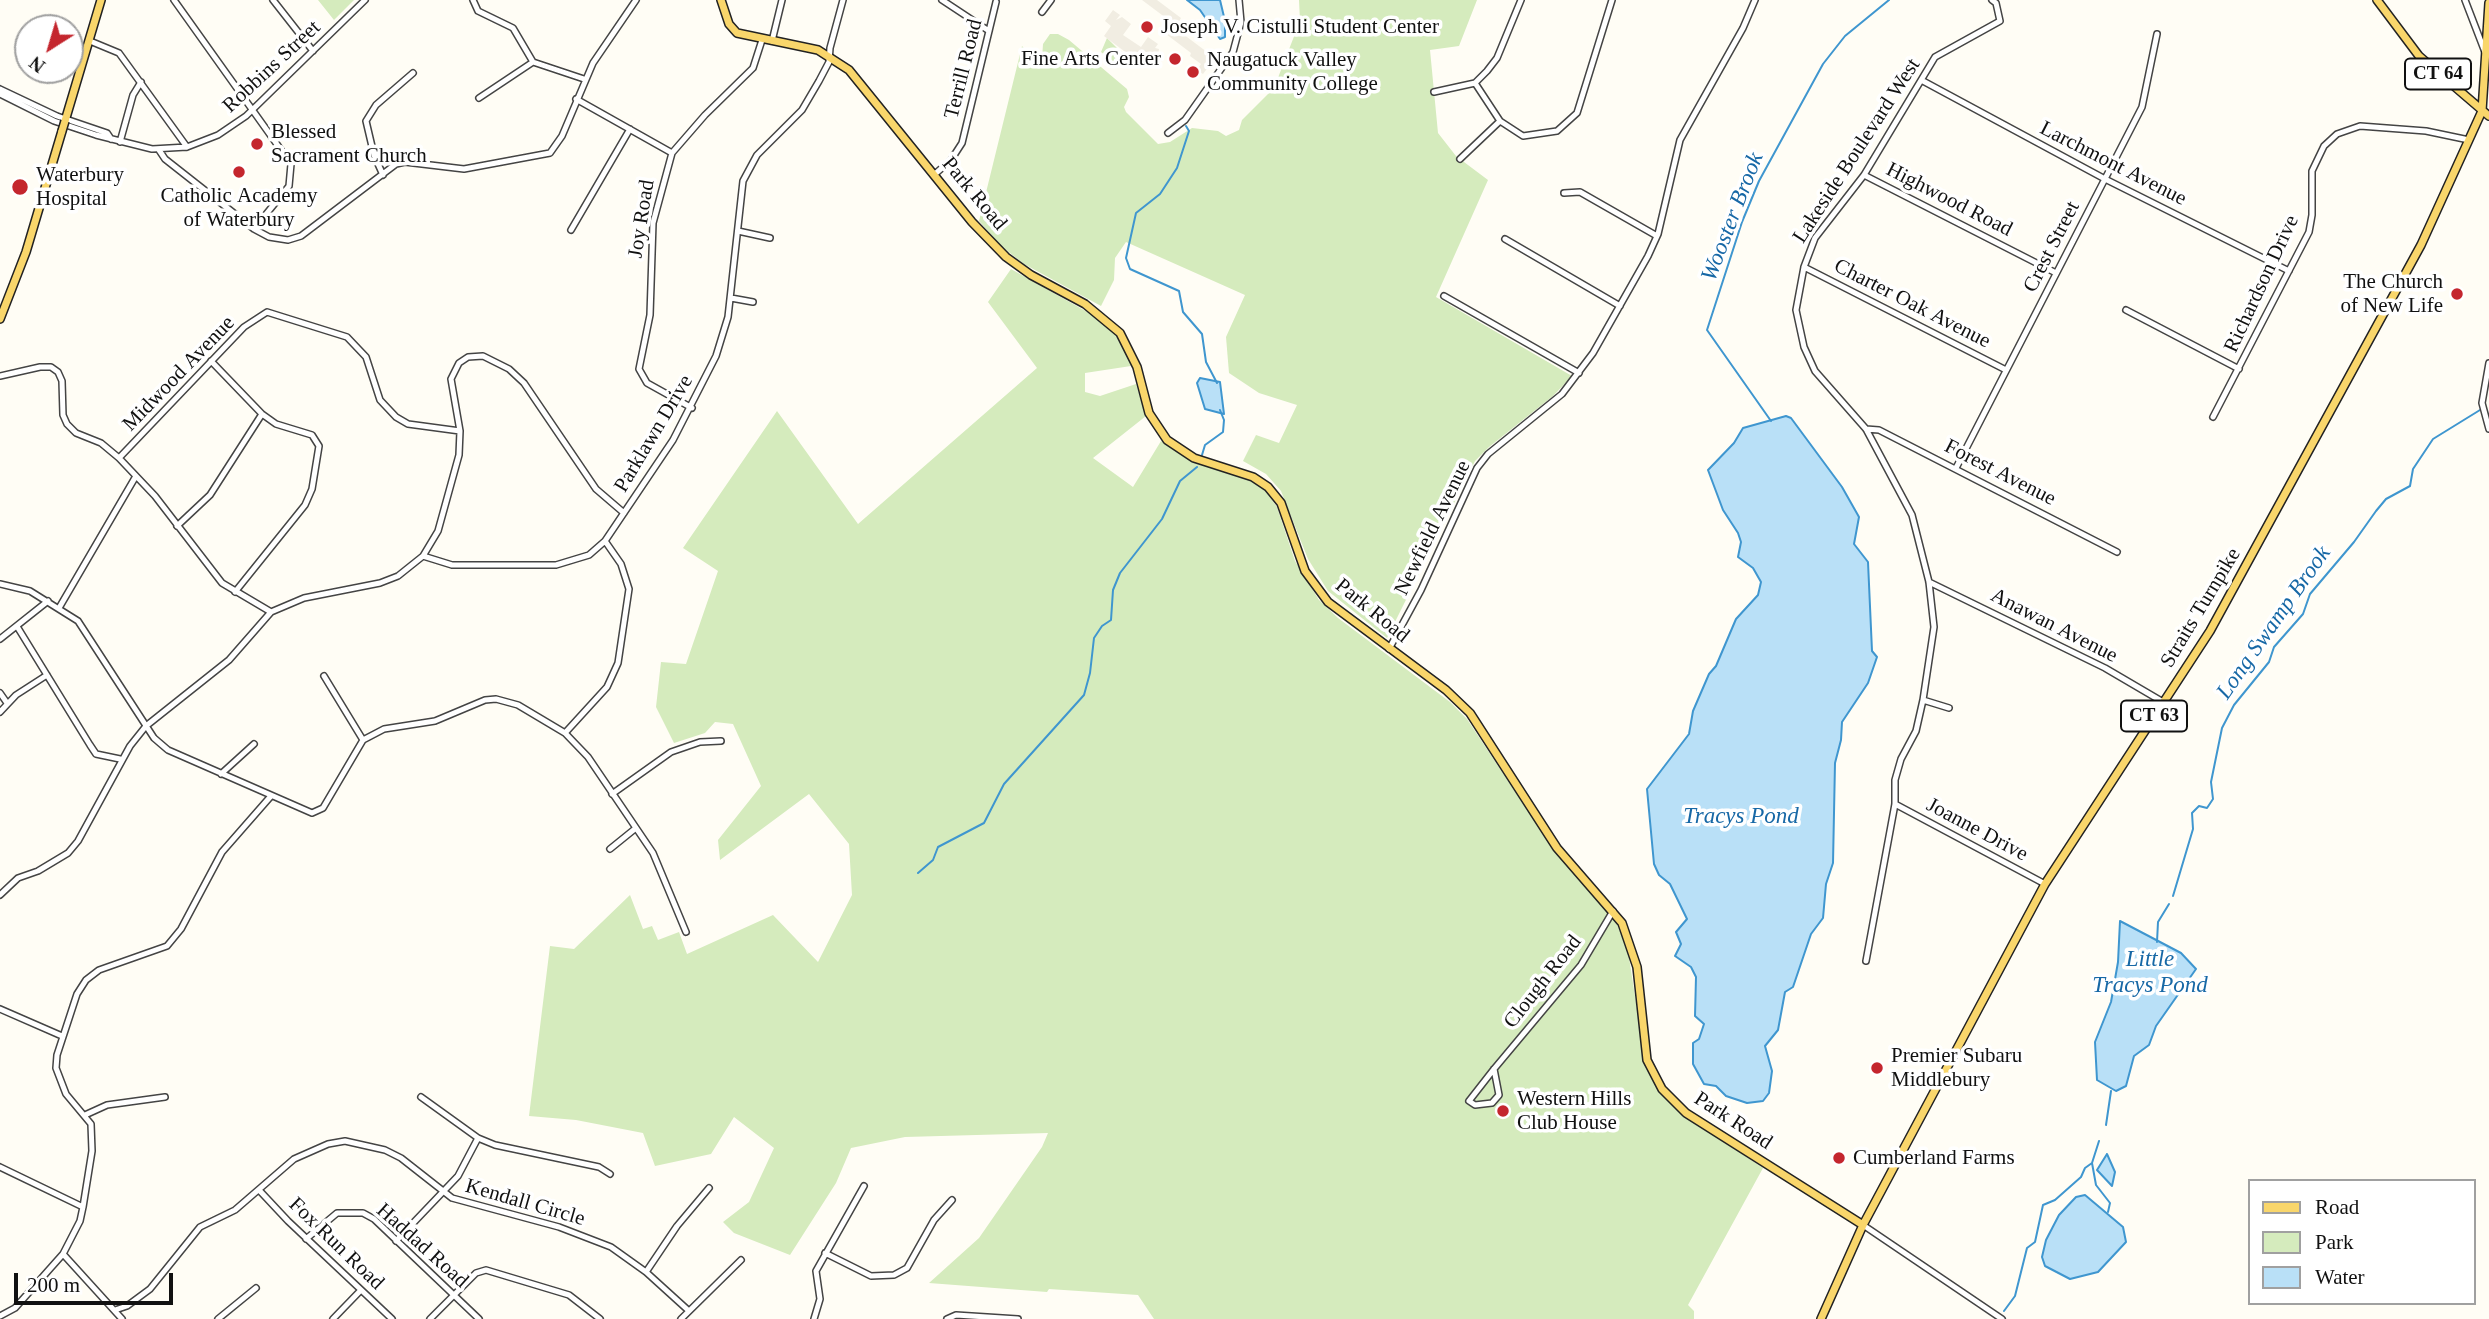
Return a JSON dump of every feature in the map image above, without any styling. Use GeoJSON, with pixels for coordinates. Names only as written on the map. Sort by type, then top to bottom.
{"type":"FeatureCollection","features":[{"type":"Feature","properties":{"kind":"main road"},"geometry":{"type":"LineString","coordinates":[[0,319],[26,252],[101,0]]}},
{"type":"Feature","properties":{"kind":"main road","name":"Park Road"},"geometry":{"type":"LineString","coordinates":[[721,0],[727,21],[734,31],[762,40],[829,54],[855,76],[972,222],[1006,257],[1040,280],[1085,304],[1113,326],[1131,351],[1149,413],[1167,440],[1194,458],[1253,477],[1268,487],[1281,503],[1301,561],[1318,590],[1343,616],[1446,690],[1470,713],[1557,848],[1613,911],[1630,942],[1637,967],[1647,1060],[1662,1088],[1686,1112],[1863,1225]]}},
{"type":"Feature","properties":{"kind":"main road","name":"CT 64"},"geometry":{"type":"LineString","coordinates":[[2377,0],[2427,63],[2486,113]]}},
{"type":"Feature","properties":{"kind":"main road","name":"Straits Turnpike"},"geometry":{"type":"LineString","coordinates":[[1821,1319],[1863,1225],[2045,884],[2210,631],[2421,245],[2469,140],[2486,113],[2485,52],[2489,5]]}},
{"type":"Feature","properties":{"kind":"street"},"geometry":{"type":"LineString","coordinates":[[174,0],[286,154],[292,175],[279,200],[254,229]]}},
{"type":"Feature","properties":{"kind":"street"},"geometry":{"type":"LineString","coordinates":[[273,0],[313,51]]}},
{"type":"Feature","properties":{"kind":"street","name":"Robbins Street"},"geometry":{"type":"LineString","coordinates":[[0,94],[62,124],[120,142],[159,150],[187,148],[226,130],[254,110],[365,0]]}},
{"type":"Feature","properties":{"kind":"street"},"geometry":{"type":"LineString","coordinates":[[473,0],[478,11],[513,28],[533,62],[584,79]]}},
{"type":"Feature","properties":{"kind":"street"},"geometry":{"type":"LineString","coordinates":[[159,150],[165,159],[254,229],[280,240],[301,236],[396,164],[405,162],[464,169],[550,153],[562,136],[584,79],[636,0]]}},
{"type":"Feature","properties":{"kind":"street"},"geometry":{"type":"LineString","coordinates":[[772,41],[782,0]]}},
{"type":"Feature","properties":{"kind":"street","name":"Parklawn Drive"},"geometry":{"type":"LineString","coordinates":[[423,556],[452,565],[556,565],[589,555],[605,541],[692,408],[724,336],[731,298],[739,197],[748,167],[802,110],[829,62],[843,0]]}},
{"type":"Feature","properties":{"kind":"street"},"geometry":{"type":"LineString","coordinates":[[942,0],[989,31]]}},
{"type":"Feature","properties":{"kind":"street"},"geometry":{"type":"LineString","coordinates":[[1042,12],[1051,0]]}},
{"type":"Feature","properties":{"kind":"street"},"geometry":{"type":"LineString","coordinates":[[1168,133],[1185,120],[1233,52],[1241,22],[1239,0]]}},
{"type":"Feature","properties":{"kind":"street"},"geometry":{"type":"LineString","coordinates":[[1434,92],[1475,83],[1497,58],[1521,0]]}},
{"type":"Feature","properties":{"kind":"street"},"geometry":{"type":"LineString","coordinates":[[1475,83],[1500,121],[1523,136],[1558,131],[1577,114],[1612,0]]}},
{"type":"Feature","properties":{"kind":"street","name":"Newfield Avenue"},"geometry":{"type":"LineString","coordinates":[[1389,649],[1421,590],[1477,468],[1488,454],[1562,394],[1579,373],[1620,306],[1657,236],[1680,140],[1743,28],[1755,0]]}},
{"type":"Feature","properties":{"kind":"street","name":"Lakeside Boulevard West"},"geometry":{"type":"LineString","coordinates":[[1866,961],[1895,804],[1895,780],[1901,759],[1916,731],[1934,628],[1929,582],[1912,515],[1866,429],[1815,371],[1804,347],[1796,310],[1804,267],[1815,238],[1864,175],[1935,57],[2000,21],[1996,3],[1992,0]]}},
{"type":"Feature","properties":{"kind":"street"},"geometry":{"type":"LineString","coordinates":[[2465,0],[2485,52]]}},
{"type":"Feature","properties":{"kind":"street","name":"Terrill Road"},"geometry":{"type":"LineString","coordinates":[[935,174],[951,160],[962,143],[996,2]]}},
{"type":"Feature","properties":{"kind":"street","name":"Crest Street"},"geometry":{"type":"LineString","coordinates":[[1956,468],[2142,107],[2157,34]]}},
{"type":"Feature","properties":{"kind":"street","name":"Joy Road"},"geometry":{"type":"LineString","coordinates":[[692,408],[647,383],[639,369],[650,315],[653,223],[672,153],[705,115],[753,68],[762,40]]}},
{"type":"Feature","properties":{"kind":"street"},"geometry":{"type":"LineString","coordinates":[[90,41],[119,53],[187,148]]}},
{"type":"Feature","properties":{"kind":"street"},"geometry":{"type":"LineString","coordinates":[[479,99],[533,62]]}},
{"type":"Feature","properties":{"kind":"street"},"geometry":{"type":"LineString","coordinates":[[383,175],[374,155],[366,121],[376,105],[413,73]]}},
{"type":"Feature","properties":{"kind":"street","name":"Larchmont Avenue"},"geometry":{"type":"LineString","coordinates":[[1923,81],[2105,178],[2289,271]]}},
{"type":"Feature","properties":{"kind":"street"},"geometry":{"type":"LineString","coordinates":[[120,142],[133,94],[141,82]]}},
{"type":"Feature","properties":{"kind":"street","name":"Robbins Street"},"geometry":{"type":"LineString","coordinates":[[0,89],[65,120],[106,132],[111,139]]}},
{"type":"Feature","properties":{"kind":"street"},"geometry":{"type":"LineString","coordinates":[[576,99],[672,153]]}},
{"type":"Feature","properties":{"kind":"street"},"geometry":{"type":"LineString","coordinates":[[1460,159],[1500,121]]}},
{"type":"Feature","properties":{"kind":"street","name":"Richardson Drive"},"geometry":{"type":"LineString","coordinates":[[2213,417],[2309,232],[2314,162],[2337,134],[2352,127],[2376,126],[2426,131],[2469,140]]}},
{"type":"Feature","properties":{"kind":"street"},"geometry":{"type":"LineString","coordinates":[[572,230],[630,129]]}},
{"type":"Feature","properties":{"kind":"street","name":"Highwood Road"},"geometry":{"type":"LineString","coordinates":[[1864,175],[2056,273]]}},
{"type":"Feature","properties":{"kind":"street"},"geometry":{"type":"LineString","coordinates":[[1564,193],[1580,192],[1657,236]]}},
{"type":"Feature","properties":{"kind":"street"},"geometry":{"type":"LineString","coordinates":[[738,231],[770,238]]}},
{"type":"Feature","properties":{"kind":"street"},"geometry":{"type":"LineString","coordinates":[[1505,239],[1620,306]]}},
{"type":"Feature","properties":{"kind":"street","name":"Charter Oak Avenue"},"geometry":{"type":"LineString","coordinates":[[1804,267],[2006,370]]}},
{"type":"Feature","properties":{"kind":"street"},"geometry":{"type":"LineString","coordinates":[[1444,296],[1579,373]]}},
{"type":"Feature","properties":{"kind":"street"},"geometry":{"type":"LineString","coordinates":[[731,298],[753,302]]}},
{"type":"Feature","properties":{"kind":"street"},"geometry":{"type":"LineString","coordinates":[[2126,310],[2239,369]]}},
{"type":"Feature","properties":{"kind":"street","name":"Midwood Avenue"},"geometry":{"type":"LineString","coordinates":[[119,458],[211,361],[259,316],[274,312],[347,337],[357,345],[366,357],[380,400],[396,417],[408,424],[460,431]]}},
{"type":"Feature","properties":{"kind":"street"},"geometry":{"type":"LineString","coordinates":[[0,895],[18,877],[38,872],[68,853],[104,795],[120,759],[146,726],[229,660],[271,612],[304,598],[380,583],[398,576],[423,556],[438,531],[459,455],[460,431],[451,379],[453,370],[468,357],[483,356],[496,361],[524,383],[596,489],[624,513]]}},
{"type":"Feature","properties":{"kind":"street"},"geometry":{"type":"LineString","coordinates":[[211,361],[262,414],[276,424],[317,439],[319,446],[312,489],[305,505],[235,592]]}},
{"type":"Feature","properties":{"kind":"street"},"geometry":{"type":"LineString","coordinates":[[2489,363],[2482,402],[2489,429]]}},
{"type":"Feature","properties":{"kind":"street"},"geometry":{"type":"LineString","coordinates":[[0,376],[51,367],[58,372],[62,381],[63,415],[67,424],[76,433],[101,443],[119,458],[156,496],[222,583],[271,612]]}},
{"type":"Feature","properties":{"kind":"street"},"geometry":{"type":"LineString","coordinates":[[177,526],[210,495],[262,414]]}},
{"type":"Feature","properties":{"kind":"street","name":"Forest Avenue"},"geometry":{"type":"LineString","coordinates":[[1866,429],[1879,429],[2118,552]]}},
{"type":"Feature","properties":{"kind":"street"},"geometry":{"type":"LineString","coordinates":[[59,608],[136,476]]}},
{"type":"Feature","properties":{"kind":"street"},"geometry":{"type":"LineString","coordinates":[[565,733],[607,687],[618,663],[629,589],[621,565],[605,541]]}},
{"type":"Feature","properties":{"kind":"street","name":"Anawan Avenue"},"geometry":{"type":"LineString","coordinates":[[1929,582],[2105,668],[2163,702]]}},
{"type":"Feature","properties":{"kind":"street"},"geometry":{"type":"LineString","coordinates":[[0,584],[20,587],[48,601],[85,628],[154,738],[168,750],[271,796],[319,813],[363,740],[384,729],[435,721],[485,700],[496,699],[518,705],[565,733],[587,757],[663,872],[686,932]]}},
{"type":"Feature","properties":{"kind":"street"},"geometry":{"type":"LineString","coordinates":[[0,639],[18,628],[48,601]]}},
{"type":"Feature","properties":{"kind":"street"},"geometry":{"type":"LineString","coordinates":[[18,628],[96,754],[120,759]]}},
{"type":"Feature","properties":{"kind":"street"},"geometry":{"type":"LineString","coordinates":[[0,712],[7,703],[47,675]]}},
{"type":"Feature","properties":{"kind":"street"},"geometry":{"type":"LineString","coordinates":[[324,676],[363,740]]}},
{"type":"Feature","properties":{"kind":"street"},"geometry":{"type":"LineString","coordinates":[[0,693],[7,703]]}},
{"type":"Feature","properties":{"kind":"street"},"geometry":{"type":"LineString","coordinates":[[1923,701],[1949,708]]}},
{"type":"Feature","properties":{"kind":"street"},"geometry":{"type":"LineString","coordinates":[[612,794],[671,752],[700,742],[721,741]]}},
{"type":"Feature","properties":{"kind":"street"},"geometry":{"type":"LineString","coordinates":[[221,774],[254,744]]}},
{"type":"Feature","properties":{"kind":"street"},"geometry":{"type":"LineString","coordinates":[[0,1316],[15,1308],[63,1254],[80,1221],[92,1135],[85,1115],[60,1082],[57,1055],[72,1007],[86,980],[114,963],[148,956],[167,946],[181,929],[222,852],[271,796]]}},
{"type":"Feature","properties":{"kind":"street","name":"Joanne Drive"},"geometry":{"type":"LineString","coordinates":[[1895,804],[2045,884]]}},
{"type":"Feature","properties":{"kind":"street"},"geometry":{"type":"LineString","coordinates":[[610,849],[636,828]]}},
{"type":"Feature","properties":{"kind":"street","name":"Clough Road"},"geometry":{"type":"LineString","coordinates":[[1494,1069],[1499,1095],[1492,1103],[1475,1105],[1469,1101],[1494,1069],[1581,965],[1613,911]]}},
{"type":"Feature","properties":{"kind":"street"},"geometry":{"type":"LineString","coordinates":[[0,1009],[62,1036]]}},
{"type":"Feature","properties":{"kind":"street"},"geometry":{"type":"LineString","coordinates":[[85,1115],[107,1105],[166,1097]]}},
{"type":"Feature","properties":{"kind":"street"},"geometry":{"type":"LineString","coordinates":[[421,1097],[478,1138],[527,1153],[599,1167],[610,1174]]}},
{"type":"Feature","properties":{"kind":"street"},"geometry":{"type":"LineString","coordinates":[[397,1241],[458,1176],[478,1138]]}},
{"type":"Feature","properties":{"kind":"street","name":"Kendall Circle"},"geometry":{"type":"LineString","coordinates":[[114,1310],[127,1306],[150,1289],[200,1227],[235,1210],[294,1159],[328,1144],[345,1141],[385,1150],[401,1158],[452,1198],[585,1236],[611,1247],[646,1272],[689,1311]]}},
{"type":"Feature","properties":{"kind":"street"},"geometry":{"type":"LineString","coordinates":[[0,1167],[83,1206]]}},
{"type":"Feature","properties":{"kind":"street"},"geometry":{"type":"LineString","coordinates":[[814,1319],[820,1299],[816,1271],[864,1186]]}},
{"type":"Feature","properties":{"kind":"street"},"geometry":{"type":"LineString","coordinates":[[646,1272],[677,1226],[709,1188]]}},
{"type":"Feature","properties":{"kind":"street","name":"Fox Run Road"},"geometry":{"type":"LineString","coordinates":[[259,1190],[306,1239],[392,1319]]}},
{"type":"Feature","properties":{"kind":"street"},"geometry":{"type":"LineString","coordinates":[[825,1253],[871,1276],[894,1275],[907,1268],[934,1220],[952,1200]]}},
{"type":"Feature","properties":{"kind":"street","name":"Haddad Road"},"geometry":{"type":"LineString","coordinates":[[306,1239],[324,1220],[337,1213],[353,1211],[373,1219],[479,1319]]}},
{"type":"Feature","properties":{"kind":"street"},"geometry":{"type":"LineString","coordinates":[[1863,1225],[2002,1319]]}},
{"type":"Feature","properties":{"kind":"street"},"geometry":{"type":"LineString","coordinates":[[63,1254],[121,1319]]}},
{"type":"Feature","properties":{"kind":"street"},"geometry":{"type":"LineString","coordinates":[[681,1319],[741,1260]]}},
{"type":"Feature","properties":{"kind":"street"},"geometry":{"type":"LineString","coordinates":[[430,1319],[476,1273],[486,1270],[569,1295],[600,1319]]}},
{"type":"Feature","properties":{"kind":"street"},"geometry":{"type":"LineString","coordinates":[[218,1319],[256,1288]]}},
{"type":"Feature","properties":{"kind":"street"},"geometry":{"type":"LineString","coordinates":[[333,1319],[360,1290]]}},
{"type":"Feature","properties":{"kind":"street"},"geometry":{"type":"LineString","coordinates":[[947,1319],[956,1315],[1018,1319]]}},
{"type":"Feature","properties":{"kind":"green space"},"geometry":{"type":"Polygon","coordinates":[[[318,0],[354,0],[334,20],[318,0]]]}},
{"type":"Feature","properties":{"kind":"green space"},"geometry":{"type":"Polygon","coordinates":[[[1299,0],[1477,0],[1459,46],[1430,50],[1438,133],[1456,156],[1488,180],[1436,297],[1572,376],[1553,396],[1475,461],[1387,638],[1328,591],[1308,559],[1281,491],[1266,474],[1243,461],[1256,435],[1279,443],[1297,405],[1259,393],[1229,373],[1226,337],[1245,295],[1126,242],[1115,258],[1114,280],[1101,306],[1024,264],[1001,246],[979,221],[1022,46],[1037,63],[1042,59],[1043,44],[1050,34],[1058,34],[1069,40],[1127,89],[1129,97],[1124,107],[1126,112],[1158,144],[1170,142],[1192,128],[1218,131],[1226,136],[1239,130],[1242,120],[1274,88],[1300,21],[1299,0]]]}},
{"type":"Feature","properties":{"kind":"green space"},"geometry":{"type":"Polygon","coordinates":[[[1107,38],[1133,60],[1119,66],[1101,52],[1107,38]]]}},
{"type":"Feature","properties":{"kind":"green space"},"geometry":{"type":"Polygon","coordinates":[[[1011,269],[1098,318],[1115,334],[1128,357],[1131,366],[1085,373],[1085,392],[1100,396],[1136,384],[1146,416],[1093,458],[1133,487],[1161,441],[1186,458],[1239,472],[1262,486],[1277,507],[1295,561],[1319,600],[1338,618],[1450,702],[1467,719],[1547,840],[1617,924],[1628,951],[1644,1054],[1656,1087],[1682,1114],[1763,1168],[1688,1305],[1694,1311],[1694,1319],[1154,1319],[1138,1295],[1049,1289],[1047,1292],[929,1283],[979,1238],[1042,1147],[1048,1133],[905,1137],[851,1148],[836,1183],[790,1255],[734,1233],[723,1222],[749,1202],[774,1148],[734,1117],[711,1154],[655,1166],[643,1133],[576,1120],[529,1116],[550,946],[574,949],[630,895],[643,929],[652,926],[658,940],[679,932],[687,954],[773,915],[818,962],[852,895],[849,844],[809,794],[720,860],[718,840],[761,786],[733,724],[715,722],[705,733],[674,743],[656,707],[661,662],[686,664],[718,571],[683,548],[777,411],[858,524],[1037,368],[988,302],[1011,269]]]}},
{"type":"Feature","properties":{"kind":"shaded area"},"geometry":{"type":"Polygon","coordinates":[[[1142,0],[1157,0],[1181,18],[1175,28],[1215,58],[1203,74],[1197,70],[1201,64],[1190,56],[1191,53],[1162,31],[1170,21],[1142,0]]]}},
{"type":"Feature","properties":{"kind":"shaded area"},"geometry":{"type":"Polygon","coordinates":[[[1113,10],[1120,15],[1116,20],[1122,17],[1131,24],[1123,35],[1141,47],[1148,37],[1158,44],[1155,48],[1159,49],[1157,61],[1153,67],[1135,55],[1132,57],[1104,36],[1111,26],[1105,21],[1113,10]]]}},
{"type":"Feature","properties":{"kind":"water"},"geometry":{"type":"Polygon","coordinates":[[[1187,0],[1220,0],[1225,21],[1225,37],[1220,39],[1200,10],[1187,0]]]}},
{"type":"Feature","properties":{"kind":"water"},"geometry":{"type":"Polygon","coordinates":[[[1200,378],[1220,382],[1224,414],[1205,409],[1197,383],[1200,378]]]}},
{"type":"Feature","properties":{"kind":"water","name":"Tracys Pond"},"geometry":{"type":"Polygon","coordinates":[[[1786,416],[1791,418],[1842,487],[1859,517],[1854,544],[1868,562],[1872,651],[1877,657],[1868,683],[1842,722],[1835,763],[1833,863],[1826,884],[1823,918],[1811,934],[1793,987],[1785,992],[1778,1030],[1765,1046],[1772,1071],[1769,1093],[1763,1101],[1747,1103],[1726,1096],[1716,1086],[1704,1084],[1693,1064],[1693,1043],[1699,1039],[1704,1024],[1695,1016],[1696,977],[1691,967],[1675,956],[1681,944],[1676,932],[1687,919],[1670,884],[1659,875],[1654,864],[1647,789],[1689,734],[1693,711],[1709,674],[1716,666],[1736,619],[1758,595],[1761,582],[1753,568],[1738,557],[1741,542],[1738,533],[1723,510],[1708,470],[1734,443],[1743,428],[1786,416]]]}},
{"type":"Feature","properties":{"kind":"water","name":"Little Tracys Pond"},"geometry":{"type":"Polygon","coordinates":[[[2120,921],[2181,953],[2196,969],[2156,1026],[2149,1045],[2134,1056],[2126,1086],[2116,1091],[2097,1080],[2095,1042],[2111,1002],[2118,962],[2120,921]]]}},
{"type":"Feature","properties":{"kind":"water"},"geometry":{"type":"Polygon","coordinates":[[[2107,1154],[2115,1172],[2112,1186],[2097,1170],[2107,1154]]]}},
{"type":"Feature","properties":{"kind":"water"},"geometry":{"type":"Polygon","coordinates":[[[2085,1195],[2123,1227],[2126,1242],[2098,1272],[2070,1279],[2045,1266],[2042,1257],[2046,1240],[2059,1215],[2076,1197],[2085,1195]]]}},
{"type":"Feature","properties":{"kind":"waterway","name":"Wooster Brook"},"geometry":{"type":"LineString","coordinates":[[1771,421],[1707,330],[1742,222],[1759,181],[1823,64],[1845,36],[1889,0]]}},
{"type":"Feature","properties":{"kind":"waterway"},"geometry":{"type":"LineString","coordinates":[[1186,126],[1189,131],[1177,168],[1160,194],[1136,213],[1126,258],[1130,269],[1179,291],[1183,312],[1202,334],[1206,362],[1217,383]]}},
{"type":"Feature","properties":{"kind":"waterway"},"geometry":{"type":"LineString","coordinates":[[1202,455],[1205,445],[1223,432],[1224,420],[1220,410]]}},
{"type":"Feature","properties":{"kind":"waterway","name":"Long Swamp Brook"},"geometry":{"type":"LineString","coordinates":[[2173,896],[2193,829],[2192,813],[2199,806],[2207,808],[2213,799],[2211,782],[2222,728],[2234,705],[2269,662],[2274,647],[2303,614],[2310,594],[2376,511],[2386,499],[2410,486],[2413,469],[2433,439],[2480,410]]}},
{"type":"Feature","properties":{"kind":"waterway"},"geometry":{"type":"LineString","coordinates":[[918,873],[933,860],[938,847],[984,823],[1004,784],[1084,695],[1090,673],[1094,638],[1102,626],[1111,620],[1113,590],[1120,573],[1162,519],[1180,481],[1197,467]]}},
{"type":"Feature","properties":{"kind":"waterway","name":"Long Swamp Brook"},"geometry":{"type":"LineString","coordinates":[[2157,942],[2158,922],[2169,904]]}},
{"type":"Feature","properties":{"kind":"waterway","name":"Long Swamp Brook"},"geometry":{"type":"LineString","coordinates":[[2106,1125],[2111,1091]]}},
{"type":"Feature","properties":{"kind":"waterway","name":"Long Swamp Brook"},"geometry":{"type":"LineString","coordinates":[[2004,1311],[2015,1296],[2027,1248],[2035,1242],[2043,1205],[2055,1200],[2081,1177],[2085,1168],[2092,1163],[2099,1141]]}},
{"type":"Feature","properties":{"kind":"waterway"},"geometry":{"type":"LineString","coordinates":[[2092,1163],[2096,1185],[2110,1203],[2108,1212]]}},
{"type":"Feature","properties":{"kind":"place","name":"Joseph V. Cistulli Student Center"},"geometry":{"type":"Point","coordinates":[1147,27]}},
{"type":"Feature","properties":{"kind":"place","name":"Fine Arts Center"},"geometry":{"type":"Point","coordinates":[1175,59]}},
{"type":"Feature","properties":{"kind":"place","name":"Naugatuck Valley Community College"},"geometry":{"type":"Point","coordinates":[1193,72]}},
{"type":"Feature","properties":{"kind":"place","name":"Blessed Sacrament Church"},"geometry":{"type":"Point","coordinates":[257,144]}},
{"type":"Feature","properties":{"kind":"place","name":"Catholic Academy of Waterbury"},"geometry":{"type":"Point","coordinates":[239,172]}},
{"type":"Feature","properties":{"kind":"place","name":"Waterbury Hospital"},"geometry":{"type":"Point","coordinates":[20,187]}},
{"type":"Feature","properties":{"kind":"place","name":"The Church of New Life"},"geometry":{"type":"Point","coordinates":[2457,294]}},
{"type":"Feature","properties":{"kind":"place","name":"Premier Subaru Middlebury"},"geometry":{"type":"Point","coordinates":[1877,1068]}},
{"type":"Feature","properties":{"kind":"place","name":"Western Hills Club House"},"geometry":{"type":"Point","coordinates":[1503,1111]}},
{"type":"Feature","properties":{"kind":"place","name":"Cumberland Farms"},"geometry":{"type":"Point","coordinates":[1839,1158]}}]}
